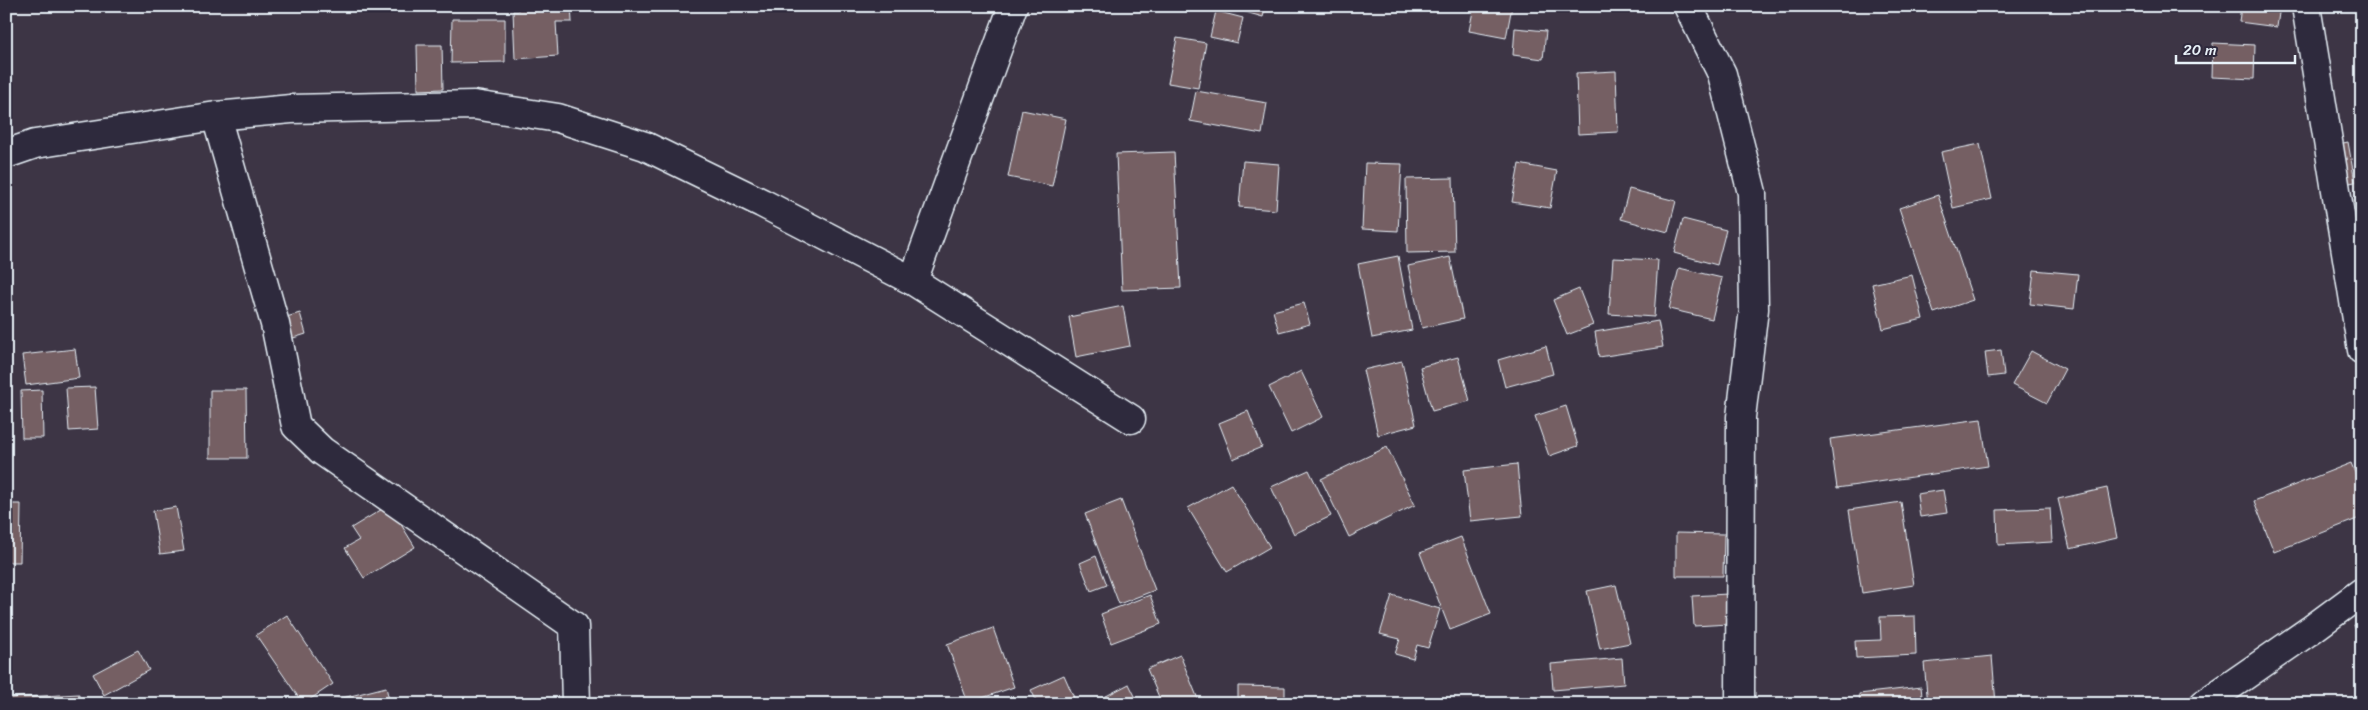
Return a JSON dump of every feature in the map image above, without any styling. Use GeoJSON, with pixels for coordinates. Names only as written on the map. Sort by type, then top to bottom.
{"type":"FeatureCollection","features":[{"type":"Feature","properties":{"kind":"street"},"geometry":{"type":"LineString","coordinates":[[913,281],[1013,6]]}},
{"type":"Feature","properties":{"kind":"street"},"geometry":{"type":"LineString","coordinates":[[1688,6],[1722,74],[1752,193],[1754,308],[1740,417],[1740,704]]}},
{"type":"Feature","properties":{"kind":"street"},"geometry":{"type":"LineString","coordinates":[[2306,6],[2362,350]]}},
{"type":"Feature","properties":{"kind":"street"},"geometry":{"type":"LineString","coordinates":[[6,154],[35,144],[216,116],[291,108],[474,105],[558,118],[645,146],[762,203],[913,281],[1131,419]]}},
{"type":"Feature","properties":{"kind":"street"},"geometry":{"type":"LineString","coordinates":[[216,116],[275,324],[296,426],[322,451],[574,626],[576,704]]}},
{"type":"Feature","properties":{"kind":"street"},"geometry":{"type":"LineString","coordinates":[[2204,704],[2362,592]]}},
{"type":"Feature","properties":{"kind":"building"},"geometry":{"type":"Polygon","coordinates":[[[518,6],[571,6],[572,22],[556,22],[558,56],[515,59],[513,11],[518,11],[518,6]]]}},
{"type":"Feature","properties":{"kind":"building"},"geometry":{"type":"Polygon","coordinates":[[[1224,6],[1266,6],[1263,17],[1224,6]]]}},
{"type":"Feature","properties":{"kind":"building"},"geometry":{"type":"Polygon","coordinates":[[[1474,6],[1512,6],[1506,38],[1469,31],[1474,6]]]}},
{"type":"Feature","properties":{"kind":"building"},"geometry":{"type":"Polygon","coordinates":[[[2241,6],[2280,6],[2277,27],[2239,22],[2241,6]]]}},
{"type":"Feature","properties":{"kind":"building"},"geometry":{"type":"Polygon","coordinates":[[[1216,11],[1243,18],[1237,43],[1210,37],[1216,11]]]}},
{"type":"Feature","properties":{"kind":"building"},"geometry":{"type":"Polygon","coordinates":[[[452,19],[505,19],[505,62],[451,63],[452,19]]]}},
{"type":"Feature","properties":{"kind":"building"},"geometry":{"type":"Polygon","coordinates":[[[1515,28],[1546,31],[1543,59],[1513,55],[1515,28]]]}},
{"type":"Feature","properties":{"kind":"building"},"geometry":{"type":"Polygon","coordinates":[[[1177,38],[1206,43],[1198,88],[1168,83],[1177,38]]]}},
{"type":"Feature","properties":{"kind":"building"},"geometry":{"type":"Polygon","coordinates":[[[2213,43],[2255,45],[2254,79],[2212,77],[2213,43]]]}},
{"type":"Feature","properties":{"kind":"building"},"geometry":{"type":"Polygon","coordinates":[[[417,45],[442,45],[443,89],[418,90],[417,45]]]}},
{"type":"Feature","properties":{"kind":"building"},"geometry":{"type":"Polygon","coordinates":[[[1616,71],[1618,132],[1578,134],[1576,73],[1616,71]]]}},
{"type":"Feature","properties":{"kind":"building"},"geometry":{"type":"Polygon","coordinates":[[[1196,91],[1267,103],[1262,134],[1190,121],[1196,91]]]}},
{"type":"Feature","properties":{"kind":"building"},"geometry":{"type":"Polygon","coordinates":[[[1022,110],[1066,119],[1052,186],[1008,177],[1022,110]]]}},
{"type":"Feature","properties":{"kind":"building"},"geometry":{"type":"Polygon","coordinates":[[[2348,142],[2355,182],[2327,187],[2320,148],[2348,142]]]}},
{"type":"Feature","properties":{"kind":"building"},"geometry":{"type":"Polygon","coordinates":[[[1980,144],[1992,199],[1953,208],[1941,152],[1980,144]]]}},
{"type":"Feature","properties":{"kind":"building"},"geometry":{"type":"Polygon","coordinates":[[[1174,152],[1181,288],[1122,290],[1116,154],[1174,152]]]}},
{"type":"Feature","properties":{"kind":"building"},"geometry":{"type":"Polygon","coordinates":[[[1243,161],[1279,164],[1276,210],[1239,207],[1243,161]]]}},
{"type":"Feature","properties":{"kind":"building"},"geometry":{"type":"Polygon","coordinates":[[[1365,163],[1402,164],[1398,231],[1362,229],[1365,163]]]}},
{"type":"Feature","properties":{"kind":"building"},"geometry":{"type":"Polygon","coordinates":[[[1519,164],[1557,171],[1550,208],[1512,202],[1519,164]]]}},
{"type":"Feature","properties":{"kind":"building"},"geometry":{"type":"Polygon","coordinates":[[[1453,178],[1455,252],[1407,253],[1406,179],[1453,178]]]}},
{"type":"Feature","properties":{"kind":"building"},"geometry":{"type":"Polygon","coordinates":[[[1629,189],[1676,201],[1668,232],[1621,219],[1629,189]]]}},
{"type":"Feature","properties":{"kind":"building"},"geometry":{"type":"Polygon","coordinates":[[[1938,195],[1973,300],[1934,313],[1899,208],[1938,195]]]}},
{"type":"Feature","properties":{"kind":"building"},"geometry":{"type":"Polygon","coordinates":[[[1683,219],[1726,230],[1717,265],[1674,253],[1683,219]]]}},
{"type":"Feature","properties":{"kind":"building"},"geometry":{"type":"Polygon","coordinates":[[[1398,256],[1412,330],[1372,338],[1358,264],[1398,256]]]}},
{"type":"Feature","properties":{"kind":"building"},"geometry":{"type":"Polygon","coordinates":[[[1450,257],[1463,319],[1422,328],[1408,266],[1450,257]]]}},
{"type":"Feature","properties":{"kind":"building"},"geometry":{"type":"Polygon","coordinates":[[[1613,258],[1658,260],[1654,317],[1609,314],[1613,258]]]}},
{"type":"Feature","properties":{"kind":"building"},"geometry":{"type":"Polygon","coordinates":[[[1679,268],[1722,278],[1712,319],[1669,309],[1679,268]]]}},
{"type":"Feature","properties":{"kind":"building"},"geometry":{"type":"Polygon","coordinates":[[[2034,270],[2078,274],[2074,309],[2030,304],[2034,270]]]}},
{"type":"Feature","properties":{"kind":"building"},"geometry":{"type":"Polygon","coordinates":[[[1912,275],[1923,319],[1883,329],[1872,284],[1912,275]]]}},
{"type":"Feature","properties":{"kind":"building"},"geometry":{"type":"Polygon","coordinates":[[[1579,289],[1593,325],[1567,335],[1553,300],[1579,289]]]}},
{"type":"Feature","properties":{"kind":"building"},"geometry":{"type":"Polygon","coordinates":[[[1304,303],[1310,324],[1279,332],[1273,311],[1304,303]]]}},
{"type":"Feature","properties":{"kind":"building"},"geometry":{"type":"Polygon","coordinates":[[[1123,306],[1130,346],[1076,357],[1069,317],[1123,306]]]}},
{"type":"Feature","properties":{"kind":"building"},"geometry":{"type":"Polygon","coordinates":[[[300,313],[306,334],[290,339],[283,318],[300,313]]]}},
{"type":"Feature","properties":{"kind":"building"},"geometry":{"type":"Polygon","coordinates":[[[1658,321],[1663,347],[1599,357],[1595,332],[1658,321]]]}},
{"type":"Feature","properties":{"kind":"building"},"geometry":{"type":"Polygon","coordinates":[[[1546,346],[1553,374],[1505,387],[1498,360],[1546,346]]]}},
{"type":"Feature","properties":{"kind":"building"},"geometry":{"type":"Polygon","coordinates":[[[75,349],[79,378],[26,385],[22,355],[75,349]]]}},
{"type":"Feature","properties":{"kind":"building"},"geometry":{"type":"Polygon","coordinates":[[[2001,350],[2004,375],[1988,377],[1985,352],[2001,350]]]}},
{"type":"Feature","properties":{"kind":"building"},"geometry":{"type":"Polygon","coordinates":[[[2031,351],[2065,369],[2047,403],[2012,385],[2031,351]]]}},
{"type":"Feature","properties":{"kind":"building"},"geometry":{"type":"Polygon","coordinates":[[[1458,357],[1470,401],[1432,411],[1420,367],[1458,357]]]}},
{"type":"Feature","properties":{"kind":"building"},"geometry":{"type":"Polygon","coordinates":[[[1402,361],[1416,425],[1378,435],[1363,370],[1402,361]]]}},
{"type":"Feature","properties":{"kind":"building"},"geometry":{"type":"Polygon","coordinates":[[[1301,371],[1323,417],[1291,433],[1269,387],[1301,371]]]}},
{"type":"Feature","properties":{"kind":"building"},"geometry":{"type":"Polygon","coordinates":[[[95,387],[98,429],[69,431],[66,388],[95,387]]]}},
{"type":"Feature","properties":{"kind":"building"},"geometry":{"type":"Polygon","coordinates":[[[42,390],[43,438],[22,438],[21,391],[42,390]]]}},
{"type":"Feature","properties":{"kind":"building"},"geometry":{"type":"Polygon","coordinates":[[[210,390],[246,390],[247,458],[210,458],[210,390]]]}},
{"type":"Feature","properties":{"kind":"building"},"geometry":{"type":"Polygon","coordinates":[[[1566,406],[1578,446],[1549,456],[1535,416],[1566,406]]]}},
{"type":"Feature","properties":{"kind":"building"},"geometry":{"type":"Polygon","coordinates":[[[1248,411],[1262,447],[1233,459],[1219,423],[1248,411]]]}},
{"type":"Feature","properties":{"kind":"building"},"geometry":{"type":"Polygon","coordinates":[[[1981,419],[1988,466],[1837,488],[1830,439],[1981,419]]]}},
{"type":"Feature","properties":{"kind":"building"},"geometry":{"type":"Polygon","coordinates":[[[1387,447],[1415,505],[1349,537],[1321,479],[1387,447]]]}},
{"type":"Feature","properties":{"kind":"building"},"geometry":{"type":"Polygon","coordinates":[[[2351,463],[2362,490],[2362,517],[2274,552],[2254,501],[2351,463]]]}},
{"type":"Feature","properties":{"kind":"building"},"geometry":{"type":"Polygon","coordinates":[[[1517,464],[1522,516],[1470,521],[1464,470],[1517,464]]]}},
{"type":"Feature","properties":{"kind":"building"},"geometry":{"type":"Polygon","coordinates":[[[1309,470],[1331,516],[1294,534],[1271,487],[1309,470]]]}},
{"type":"Feature","properties":{"kind":"building"},"geometry":{"type":"Polygon","coordinates":[[[1231,484],[1270,547],[1227,572],[1188,508],[1231,484]]]}},
{"type":"Feature","properties":{"kind":"building"},"geometry":{"type":"Polygon","coordinates":[[[2107,488],[2117,538],[2070,549],[2058,499],[2107,488]]]}},
{"type":"Feature","properties":{"kind":"building"},"geometry":{"type":"Polygon","coordinates":[[[1943,490],[1947,513],[1920,517],[1917,494],[1943,490]]]}},
{"type":"Feature","properties":{"kind":"building"},"geometry":{"type":"Polygon","coordinates":[[[1121,500],[1155,590],[1119,604],[1085,514],[1121,500]]]}},
{"type":"Feature","properties":{"kind":"building"},"geometry":{"type":"Polygon","coordinates":[[[1901,502],[1914,585],[1862,593],[1849,510],[1901,502]]]}},
{"type":"Feature","properties":{"kind":"building"},"geometry":{"type":"Polygon","coordinates":[[[6,504],[21,504],[20,562],[6,562],[6,504]]]}},
{"type":"Feature","properties":{"kind":"building"},"geometry":{"type":"Polygon","coordinates":[[[389,505],[415,547],[364,578],[345,548],[359,540],[351,528],[389,505]]]}},
{"type":"Feature","properties":{"kind":"building"},"geometry":{"type":"Polygon","coordinates":[[[176,507],[184,551],[160,554],[153,511],[176,507]]]}},
{"type":"Feature","properties":{"kind":"building"},"geometry":{"type":"Polygon","coordinates":[[[2050,508],[2052,542],[1998,545],[1997,510],[2050,508]]]}},
{"type":"Feature","properties":{"kind":"building"},"geometry":{"type":"Polygon","coordinates":[[[1676,533],[1724,534],[1723,576],[1676,576],[1676,533]]]}},
{"type":"Feature","properties":{"kind":"building"},"geometry":{"type":"Polygon","coordinates":[[[1461,537],[1491,614],[1450,630],[1420,553],[1461,537]]]}},
{"type":"Feature","properties":{"kind":"building"},"geometry":{"type":"Polygon","coordinates":[[[1096,556],[1107,585],[1091,591],[1080,563],[1096,556]]]}},
{"type":"Feature","properties":{"kind":"building"},"geometry":{"type":"Polygon","coordinates":[[[1616,585],[1630,643],[1600,649],[1587,591],[1616,585]]]}},
{"type":"Feature","properties":{"kind":"building"},"geometry":{"type":"Polygon","coordinates":[[[1728,594],[1729,624],[1694,626],[1692,596],[1728,594]]]}},
{"type":"Feature","properties":{"kind":"building"},"geometry":{"type":"Polygon","coordinates":[[[1150,595],[1161,624],[1111,643],[1101,614],[1150,595]]]}},
{"type":"Feature","properties":{"kind":"building"},"geometry":{"type":"Polygon","coordinates":[[[1392,595],[1440,609],[1428,648],[1417,645],[1413,659],[1395,654],[1400,639],[1380,634],[1392,595]]]}},
{"type":"Feature","properties":{"kind":"building"},"geometry":{"type":"Polygon","coordinates":[[[287,615],[333,684],[303,704],[256,635],[287,615]]]}},
{"type":"Feature","properties":{"kind":"building"},"geometry":{"type":"Polygon","coordinates":[[[1915,616],[1916,655],[1856,658],[1855,641],[1881,640],[1880,617],[1915,616]]]}},
{"type":"Feature","properties":{"kind":"building"},"geometry":{"type":"Polygon","coordinates":[[[2362,622],[2362,645],[2354,625],[2362,622]]]}},
{"type":"Feature","properties":{"kind":"building"},"geometry":{"type":"Polygon","coordinates":[[[993,628],[1014,687],[968,703],[947,644],[993,628]]]}},
{"type":"Feature","properties":{"kind":"building"},"geometry":{"type":"Polygon","coordinates":[[[138,650],[149,670],[104,695],[93,674],[138,650]]]}},
{"type":"Feature","properties":{"kind":"building"},"geometry":{"type":"Polygon","coordinates":[[[1180,655],[1200,704],[1162,704],[1147,669],[1180,655]]]}},
{"type":"Feature","properties":{"kind":"building"},"geometry":{"type":"Polygon","coordinates":[[[1992,656],[1996,704],[1928,704],[1924,663],[1992,656]]]}},
{"type":"Feature","properties":{"kind":"building"},"geometry":{"type":"Polygon","coordinates":[[[1622,658],[1624,684],[1553,690],[1551,664],[1622,658]]]}},
{"type":"Feature","properties":{"kind":"building"},"geometry":{"type":"Polygon","coordinates":[[[1064,675],[1075,700],[1066,704],[1038,704],[1031,690],[1064,675]]]}},
{"type":"Feature","properties":{"kind":"building"},"geometry":{"type":"Polygon","coordinates":[[[1129,684],[1139,704],[1091,704],[1129,684]]]}},
{"type":"Feature","properties":{"kind":"building"},"geometry":{"type":"Polygon","coordinates":[[[1238,686],[1285,687],[1285,704],[1238,704],[1238,686]]]}},
{"type":"Feature","properties":{"kind":"building"},"geometry":{"type":"Polygon","coordinates":[[[386,687],[390,704],[319,704],[386,687]]]}},
{"type":"Feature","properties":{"kind":"building"},"geometry":{"type":"Polygon","coordinates":[[[1921,687],[1923,704],[1860,704],[1859,694],[1921,687]]]}},
{"type":"Feature","properties":{"kind":"building"},"geometry":{"type":"Polygon","coordinates":[[[79,694],[79,704],[8,704],[7,698],[79,694]]]}}]}
